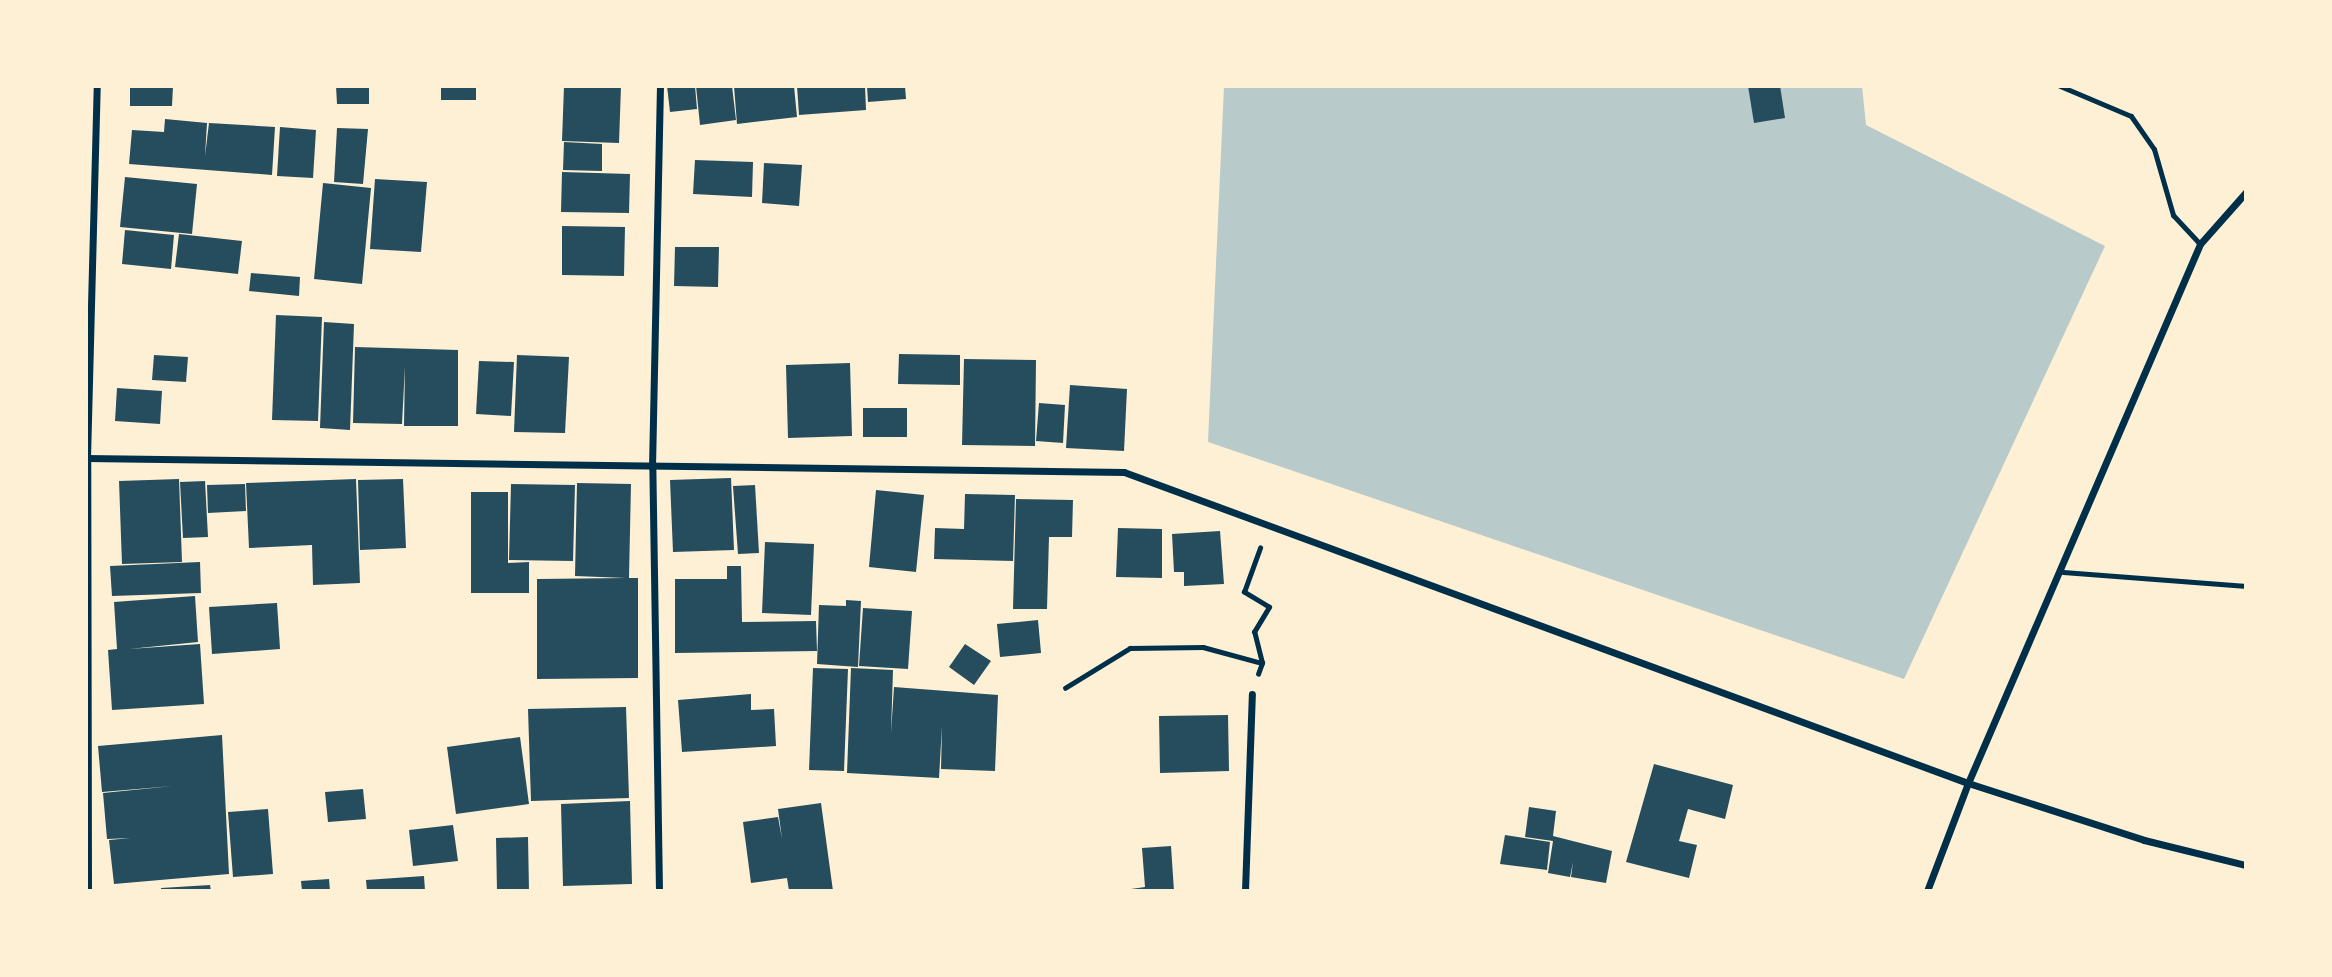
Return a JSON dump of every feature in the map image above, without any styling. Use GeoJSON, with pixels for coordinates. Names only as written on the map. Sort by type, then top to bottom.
{"type":"FeatureCollection","features":[{"type":"Feature","properties":{"kind":"street"},"geometry":{"type":"LineString","coordinates":[[88,891],[87,458],[97,86]]}},
{"type":"Feature","properties":{"kind":"street"},"geometry":{"type":"LineString","coordinates":[[659,891],[652,467],[660,86]]}},
{"type":"Feature","properties":{"kind":"street"},"geometry":{"type":"LineString","coordinates":[[1927,891],[1968,783],[2063,572],[2200,244],[2246,192]]}},
{"type":"Feature","properties":{"kind":"street"},"geometry":{"type":"LineString","coordinates":[[87,458],[1124,472],[1266,527],[1968,783],[2144,840],[2246,865]]}},
{"type":"Feature","properties":{"kind":"street"},"geometry":{"type":"LineString","coordinates":[[1245,891],[1252,694]]}},
{"type":"Feature","properties":{"kind":"lane"},"geometry":{"type":"LineString","coordinates":[[2060,86],[2131,116],[2154,149],[2173,215],[2200,244]]}},
{"type":"Feature","properties":{"kind":"lane"},"geometry":{"type":"LineString","coordinates":[[2063,572],[2246,586]]}},
{"type":"Feature","properties":{"kind":"path"},"geometry":{"type":"LineString","coordinates":[[1252,694],[1262,663],[1254,632],[1269,607],[1244,592],[1266,527]]}},
{"type":"Feature","properties":{"kind":"path"},"geometry":{"type":"LineString","coordinates":[[1065,688],[1130,648],[1203,647],[1262,663]]}},
{"type":"Feature","properties":{"kind":"shaded area"},"geometry":{"type":"Polygon","coordinates":[[[1224,86],[1862,86],[1866,125],[2105,246],[1904,679],[1208,442],[1224,86]]]}},
{"type":"Feature","properties":{"kind":"building"},"geometry":{"type":"Polygon","coordinates":[[[130,86],[173,86],[172,106],[130,106],[130,86]]]}},
{"type":"Feature","properties":{"kind":"building"},"geometry":{"type":"Polygon","coordinates":[[[336,86],[369,86],[369,104],[337,104],[336,86]]]}},
{"type":"Feature","properties":{"kind":"building"},"geometry":{"type":"Polygon","coordinates":[[[441,86],[476,86],[476,100],[441,100],[441,86]]]}},
{"type":"Feature","properties":{"kind":"building"},"geometry":{"type":"Polygon","coordinates":[[[564,86],[621,86],[619,143],[562,141],[564,86]]]}},
{"type":"Feature","properties":{"kind":"building"},"geometry":{"type":"Polygon","coordinates":[[[667,86],[695,86],[697,109],[670,112],[667,86]]]}},
{"type":"Feature","properties":{"kind":"building"},"geometry":{"type":"Polygon","coordinates":[[[696,86],[732,86],[736,120],[700,125],[696,86]]]}},
{"type":"Feature","properties":{"kind":"building"},"geometry":{"type":"Polygon","coordinates":[[[734,86],[794,86],[797,117],[737,124],[734,86]]]}},
{"type":"Feature","properties":{"kind":"building"},"geometry":{"type":"Polygon","coordinates":[[[797,86],[865,86],[866,110],[799,115],[797,86]]]}},
{"type":"Feature","properties":{"kind":"building"},"geometry":{"type":"Polygon","coordinates":[[[867,86],[905,86],[906,99],[868,102],[867,86]]]}},
{"type":"Feature","properties":{"kind":"building"},"geometry":{"type":"Polygon","coordinates":[[[1748,86],[1780,86],[1785,118],[1754,123],[1748,86]]]}},
{"type":"Feature","properties":{"kind":"building"},"geometry":{"type":"Polygon","coordinates":[[[165,119],[207,123],[205,156],[209,123],[275,127],[272,175],[129,164],[132,130],[164,132],[165,119]]]}},
{"type":"Feature","properties":{"kind":"building"},"geometry":{"type":"Polygon","coordinates":[[[280,127],[316,130],[313,178],[277,176],[280,127]]]}},
{"type":"Feature","properties":{"kind":"building"},"geometry":{"type":"Polygon","coordinates":[[[337,128],[368,129],[363,184],[334,182],[337,128]]]}},
{"type":"Feature","properties":{"kind":"building"},"geometry":{"type":"Polygon","coordinates":[[[564,142],[602,144],[602,171],[563,170],[564,142]]]}},
{"type":"Feature","properties":{"kind":"building"},"geometry":{"type":"Polygon","coordinates":[[[695,160],[753,162],[752,197],[693,194],[695,160]]]}},
{"type":"Feature","properties":{"kind":"building"},"geometry":{"type":"Polygon","coordinates":[[[764,163],[802,165],[799,206],[762,203],[764,163]]]}},
{"type":"Feature","properties":{"kind":"building"},"geometry":{"type":"Polygon","coordinates":[[[562,172],[630,174],[629,213],[561,212],[562,172]]]}},
{"type":"Feature","properties":{"kind":"building"},"geometry":{"type":"Polygon","coordinates":[[[125,177],[197,184],[192,234],[120,227],[125,177]]]}},
{"type":"Feature","properties":{"kind":"building"},"geometry":{"type":"Polygon","coordinates":[[[375,179],[427,182],[421,252],[370,249],[375,179]]]}},
{"type":"Feature","properties":{"kind":"building"},"geometry":{"type":"Polygon","coordinates":[[[323,183],[371,188],[362,284],[314,279],[323,183]]]}},
{"type":"Feature","properties":{"kind":"building"},"geometry":{"type":"Polygon","coordinates":[[[562,226],[625,227],[624,276],[562,275],[562,226]]]}},
{"type":"Feature","properties":{"kind":"building"},"geometry":{"type":"Polygon","coordinates":[[[125,230],[174,235],[171,269],[122,264],[125,230]]]}},
{"type":"Feature","properties":{"kind":"building"},"geometry":{"type":"Polygon","coordinates":[[[179,234],[242,241],[238,274],[175,267],[179,234]]]}},
{"type":"Feature","properties":{"kind":"building"},"geometry":{"type":"Polygon","coordinates":[[[675,247],[719,247],[718,287],[674,286],[675,247]]]}},
{"type":"Feature","properties":{"kind":"building"},"geometry":{"type":"Polygon","coordinates":[[[251,273],[300,277],[299,296],[249,291],[251,273]]]}},
{"type":"Feature","properties":{"kind":"building"},"geometry":{"type":"Polygon","coordinates":[[[276,315],[322,317],[318,421],[272,420],[276,315]]]}},
{"type":"Feature","properties":{"kind":"building"},"geometry":{"type":"Polygon","coordinates":[[[324,322],[354,324],[350,430],[320,428],[324,322]]]}},
{"type":"Feature","properties":{"kind":"building"},"geometry":{"type":"Polygon","coordinates":[[[355,347],[458,350],[458,426],[404,426],[405,366],[402,424],[353,423],[355,347]]]}},
{"type":"Feature","properties":{"kind":"building"},"geometry":{"type":"Polygon","coordinates":[[[899,354],[960,355],[960,385],[898,384],[899,354]]]}},
{"type":"Feature","properties":{"kind":"building"},"geometry":{"type":"Polygon","coordinates":[[[154,355],[188,357],[186,382],[152,380],[154,355]]]}},
{"type":"Feature","properties":{"kind":"building"},"geometry":{"type":"Polygon","coordinates":[[[517,355],[569,357],[565,433],[514,432],[517,355]]]}},
{"type":"Feature","properties":{"kind":"building"},"geometry":{"type":"Polygon","coordinates":[[[964,359],[1036,360],[1035,446],[962,445],[964,359]]]}},
{"type":"Feature","properties":{"kind":"building"},"geometry":{"type":"Polygon","coordinates":[[[479,361],[514,362],[511,416],[476,414],[479,361]]]}},
{"type":"Feature","properties":{"kind":"building"},"geometry":{"type":"Polygon","coordinates":[[[850,363],[852,436],[788,438],[786,365],[850,363]]]}},
{"type":"Feature","properties":{"kind":"building"},"geometry":{"type":"Polygon","coordinates":[[[1070,385],[1127,389],[1124,451],[1066,448],[1070,385]]]}},
{"type":"Feature","properties":{"kind":"building"},"geometry":{"type":"Polygon","coordinates":[[[117,388],[162,391],[160,424],[115,421],[117,388]]]}},
{"type":"Feature","properties":{"kind":"building"},"geometry":{"type":"Polygon","coordinates":[[[1039,403],[1065,405],[1063,443],[1036,441],[1039,403]]]}},
{"type":"Feature","properties":{"kind":"building"},"geometry":{"type":"Polygon","coordinates":[[[863,408],[907,408],[907,437],[863,437],[863,408]]]}},
{"type":"Feature","properties":{"kind":"building"},"geometry":{"type":"Polygon","coordinates":[[[731,478],[734,550],[673,552],[670,480],[731,478]]]}},
{"type":"Feature","properties":{"kind":"building"},"geometry":{"type":"Polygon","coordinates":[[[179,479],[182,562],[122,564],[119,481],[179,479]]]}},
{"type":"Feature","properties":{"kind":"building"},"geometry":{"type":"Polygon","coordinates":[[[356,479],[360,583],[313,585],[312,545],[249,548],[246,483],[356,479]]]}},
{"type":"Feature","properties":{"kind":"building"},"geometry":{"type":"Polygon","coordinates":[[[403,479],[406,548],[360,550],[358,480],[403,479]]]}},
{"type":"Feature","properties":{"kind":"building"},"geometry":{"type":"Polygon","coordinates":[[[205,481],[208,537],[183,538],[180,482],[205,481]]]}},
{"type":"Feature","properties":{"kind":"building"},"geometry":{"type":"Polygon","coordinates":[[[577,483],[631,484],[629,578],[638,578],[638,678],[537,679],[537,579],[626,578],[575,576],[577,483]]]}},
{"type":"Feature","properties":{"kind":"building"},"geometry":{"type":"Polygon","coordinates":[[[245,484],[246,511],[208,513],[207,485],[245,484]]]}},
{"type":"Feature","properties":{"kind":"building"},"geometry":{"type":"Polygon","coordinates":[[[511,484],[575,485],[573,561],[509,560],[511,484]]]}},
{"type":"Feature","properties":{"kind":"building"},"geometry":{"type":"Polygon","coordinates":[[[755,485],[759,553],[738,554],[733,486],[755,485]]]}},
{"type":"Feature","properties":{"kind":"building"},"geometry":{"type":"Polygon","coordinates":[[[876,490],[924,495],[916,572],[869,567],[876,490]]]}},
{"type":"Feature","properties":{"kind":"building"},"geometry":{"type":"Polygon","coordinates":[[[471,492],[508,492],[508,563],[529,562],[529,593],[471,593],[471,492]]]}},
{"type":"Feature","properties":{"kind":"building"},"geometry":{"type":"Polygon","coordinates":[[[965,494],[1015,495],[1013,561],[934,559],[935,528],[964,529],[965,494]]]}},
{"type":"Feature","properties":{"kind":"building"},"geometry":{"type":"Polygon","coordinates":[[[1016,499],[1073,500],[1072,537],[1049,537],[1047,609],[1013,609],[1016,499]]]}},
{"type":"Feature","properties":{"kind":"building"},"geometry":{"type":"Polygon","coordinates":[[[1118,528],[1162,529],[1162,578],[1116,577],[1118,528]]]}},
{"type":"Feature","properties":{"kind":"building"},"geometry":{"type":"Polygon","coordinates":[[[1220,531],[1224,584],[1184,586],[1184,572],[1174,572],[1172,534],[1220,531]]]}},
{"type":"Feature","properties":{"kind":"building"},"geometry":{"type":"Polygon","coordinates":[[[765,542],[814,544],[811,615],[762,613],[765,542]]]}},
{"type":"Feature","properties":{"kind":"building"},"geometry":{"type":"Polygon","coordinates":[[[200,562],[201,593],[112,596],[110,566],[200,562]]]}},
{"type":"Feature","properties":{"kind":"building"},"geometry":{"type":"Polygon","coordinates":[[[727,566],[741,566],[742,622],[816,621],[817,651],[675,653],[675,579],[727,579],[727,566]]]}},
{"type":"Feature","properties":{"kind":"building"},"geometry":{"type":"Polygon","coordinates":[[[195,596],[198,642],[129,649],[200,644],[204,704],[112,710],[108,650],[117,649],[114,602],[195,596]]]}},
{"type":"Feature","properties":{"kind":"building"},"geometry":{"type":"Polygon","coordinates":[[[846,600],[861,601],[858,667],[817,664],[819,605],[846,606],[846,600]]]}},
{"type":"Feature","properties":{"kind":"building"},"geometry":{"type":"Polygon","coordinates":[[[277,603],[280,649],[212,654],[209,607],[277,603]]]}},
{"type":"Feature","properties":{"kind":"building"},"geometry":{"type":"Polygon","coordinates":[[[863,608],[912,611],[908,669],[859,666],[863,608]]]}},
{"type":"Feature","properties":{"kind":"building"},"geometry":{"type":"Polygon","coordinates":[[[1038,620],[1041,653],[1000,657],[997,624],[1038,620]]]}},
{"type":"Feature","properties":{"kind":"building"},"geometry":{"type":"Polygon","coordinates":[[[965,644],[991,661],[974,685],[949,667],[965,644]]]}},
{"type":"Feature","properties":{"kind":"building"},"geometry":{"type":"Polygon","coordinates":[[[813,668],[848,669],[844,771],[809,770],[813,668]]]}},
{"type":"Feature","properties":{"kind":"building"},"geometry":{"type":"Polygon","coordinates":[[[851,668],[893,670],[891,733],[894,687],[998,695],[995,771],[941,769],[942,726],[939,778],[847,773],[851,668]]]}},
{"type":"Feature","properties":{"kind":"building"},"geometry":{"type":"Polygon","coordinates":[[[751,694],[751,710],[774,709],[776,746],[682,752],[678,700],[751,694]]]}},
{"type":"Feature","properties":{"kind":"building"},"geometry":{"type":"Polygon","coordinates":[[[626,707],[629,798],[531,801],[528,709],[626,707]]]}},
{"type":"Feature","properties":{"kind":"building"},"geometry":{"type":"Polygon","coordinates":[[[1228,715],[1229,771],[1160,773],[1159,716],[1228,715]]]}},
{"type":"Feature","properties":{"kind":"building"},"geometry":{"type":"Polygon","coordinates":[[[222,735],[229,874],[114,884],[109,840],[131,838],[107,839],[103,793],[173,786],[102,792],[98,746],[222,735]]]}},
{"type":"Feature","properties":{"kind":"building"},"geometry":{"type":"Polygon","coordinates":[[[520,737],[529,804],[456,814],[447,747],[520,737]]]}},
{"type":"Feature","properties":{"kind":"building"},"geometry":{"type":"Polygon","coordinates":[[[1654,764],[1733,785],[1725,819],[1688,809],[1679,841],[1697,845],[1689,878],[1626,862],[1654,764]]]}},
{"type":"Feature","properties":{"kind":"building"},"geometry":{"type":"Polygon","coordinates":[[[363,789],[366,819],[328,822],[325,792],[363,789]]]}},
{"type":"Feature","properties":{"kind":"building"},"geometry":{"type":"Polygon","coordinates":[[[630,801],[632,884],[563,886],[561,804],[630,801]]]}},
{"type":"Feature","properties":{"kind":"building"},"geometry":{"type":"Polygon","coordinates":[[[821,803],[833,891],[789,891],[787,878],[751,883],[743,822],[778,817],[782,839],[778,809],[821,803]]]}},
{"type":"Feature","properties":{"kind":"building"},"geometry":{"type":"Polygon","coordinates":[[[1529,807],[1556,811],[1553,836],[1612,851],[1606,883],[1571,877],[1573,862],[1570,877],[1548,873],[1553,841],[1525,837],[1529,807]]]}},
{"type":"Feature","properties":{"kind":"building"},"geometry":{"type":"Polygon","coordinates":[[[268,809],[273,874],[233,877],[228,812],[268,809]]]}},
{"type":"Feature","properties":{"kind":"building"},"geometry":{"type":"Polygon","coordinates":[[[453,825],[458,861],[413,866],[409,830],[453,825]]]}},
{"type":"Feature","properties":{"kind":"building"},"geometry":{"type":"Polygon","coordinates":[[[1505,835],[1550,842],[1547,870],[1500,864],[1505,835]]]}},
{"type":"Feature","properties":{"kind":"building"},"geometry":{"type":"Polygon","coordinates":[[[528,837],[529,891],[497,891],[496,838],[528,837]]]}},
{"type":"Feature","properties":{"kind":"building"},"geometry":{"type":"Polygon","coordinates":[[[1171,846],[1174,891],[1117,891],[1145,887],[1142,848],[1171,846]]]}},
{"type":"Feature","properties":{"kind":"building"},"geometry":{"type":"Polygon","coordinates":[[[424,876],[425,891],[367,891],[366,880],[424,876]]]}},
{"type":"Feature","properties":{"kind":"building"},"geometry":{"type":"Polygon","coordinates":[[[329,879],[330,891],[302,891],[301,881],[329,879]]]}},
{"type":"Feature","properties":{"kind":"building"},"geometry":{"type":"Polygon","coordinates":[[[210,885],[211,891],[161,891],[161,888],[210,885]]]}}]}
